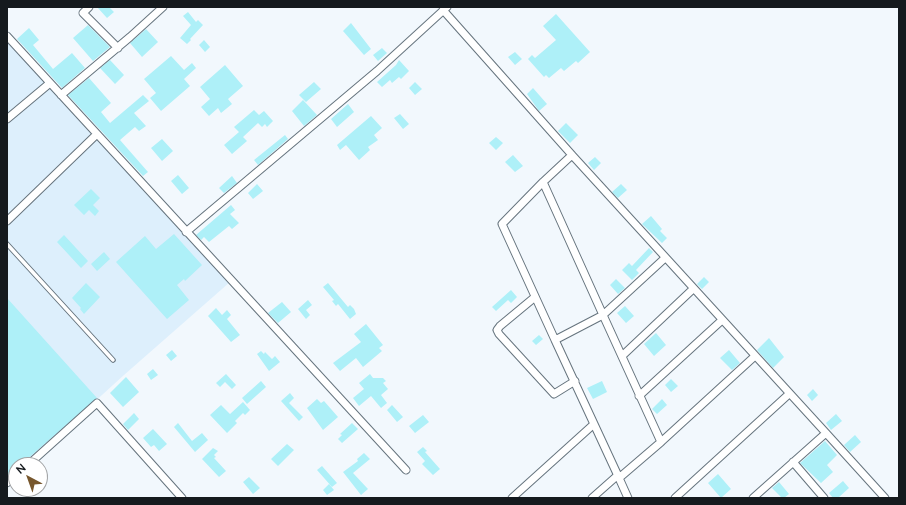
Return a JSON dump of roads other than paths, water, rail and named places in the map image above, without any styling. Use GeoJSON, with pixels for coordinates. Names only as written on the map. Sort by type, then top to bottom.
{"type":"FeatureCollection","features":[{"type":"Feature","properties":{"kind":"street"},"geometry":{"type":"LineString","coordinates":[[89,7],[83,12],[118,48]]}},
{"type":"Feature","properties":{"kind":"street"},"geometry":{"type":"LineString","coordinates":[[61,95],[118,48],[163,7]]}},
{"type":"Feature","properties":{"kind":"street"},"geometry":{"type":"LineString","coordinates":[[186,232],[376,71],[445,9],[572,155],[721,321],[885,498]]}},
{"type":"Feature","properties":{"kind":"street"},"geometry":{"type":"LineString","coordinates":[[7,36],[406,470]]}},
{"type":"Feature","properties":{"kind":"street"},"geometry":{"type":"LineString","coordinates":[[7,119],[50,83]]}},
{"type":"Feature","properties":{"kind":"street"},"geometry":{"type":"LineString","coordinates":[[7,221],[97,134]]}},
{"type":"Feature","properties":{"kind":"street"},"geometry":{"type":"LineString","coordinates":[[572,155],[502,224],[628,498]]}},
{"type":"Feature","properties":{"kind":"street"},"geometry":{"type":"LineString","coordinates":[[543,182],[660,442]]}},
{"type":"Feature","properties":{"kind":"street"},"geometry":{"type":"LineString","coordinates":[[555,340],[603,315],[665,258]]}},
{"type":"Feature","properties":{"kind":"street"},"geometry":{"type":"LineString","coordinates":[[622,356],[693,289]]}},
{"type":"Feature","properties":{"kind":"street"},"geometry":{"type":"LineString","coordinates":[[535,297],[500,326],[498,330],[499,334],[554,394],[575,381]]}},
{"type":"Feature","properties":{"kind":"street"},"geometry":{"type":"LineString","coordinates":[[639,396],[721,321]]}},
{"type":"Feature","properties":{"kind":"street"},"geometry":{"type":"LineString","coordinates":[[592,498],[660,442],[755,356]]}},
{"type":"Feature","properties":{"kind":"street"},"geometry":{"type":"LineString","coordinates":[[675,498],[789,394]]}},
{"type":"Feature","properties":{"kind":"street"},"geometry":{"type":"LineString","coordinates":[[37,457],[97,404],[182,498]]}},
{"type":"Feature","properties":{"kind":"street"},"geometry":{"type":"LineString","coordinates":[[512,498],[594,424]]}},
{"type":"Feature","properties":{"kind":"street"},"geometry":{"type":"LineString","coordinates":[[753,498],[826,433]]}},
{"type":"Feature","properties":{"kind":"street"},"geometry":{"type":"LineString","coordinates":[[793,462],[824,498]]}},
{"type":"Feature","properties":{"kind":"lane"},"geometry":{"type":"LineString","coordinates":[[7,244],[113,360]]}}]}
